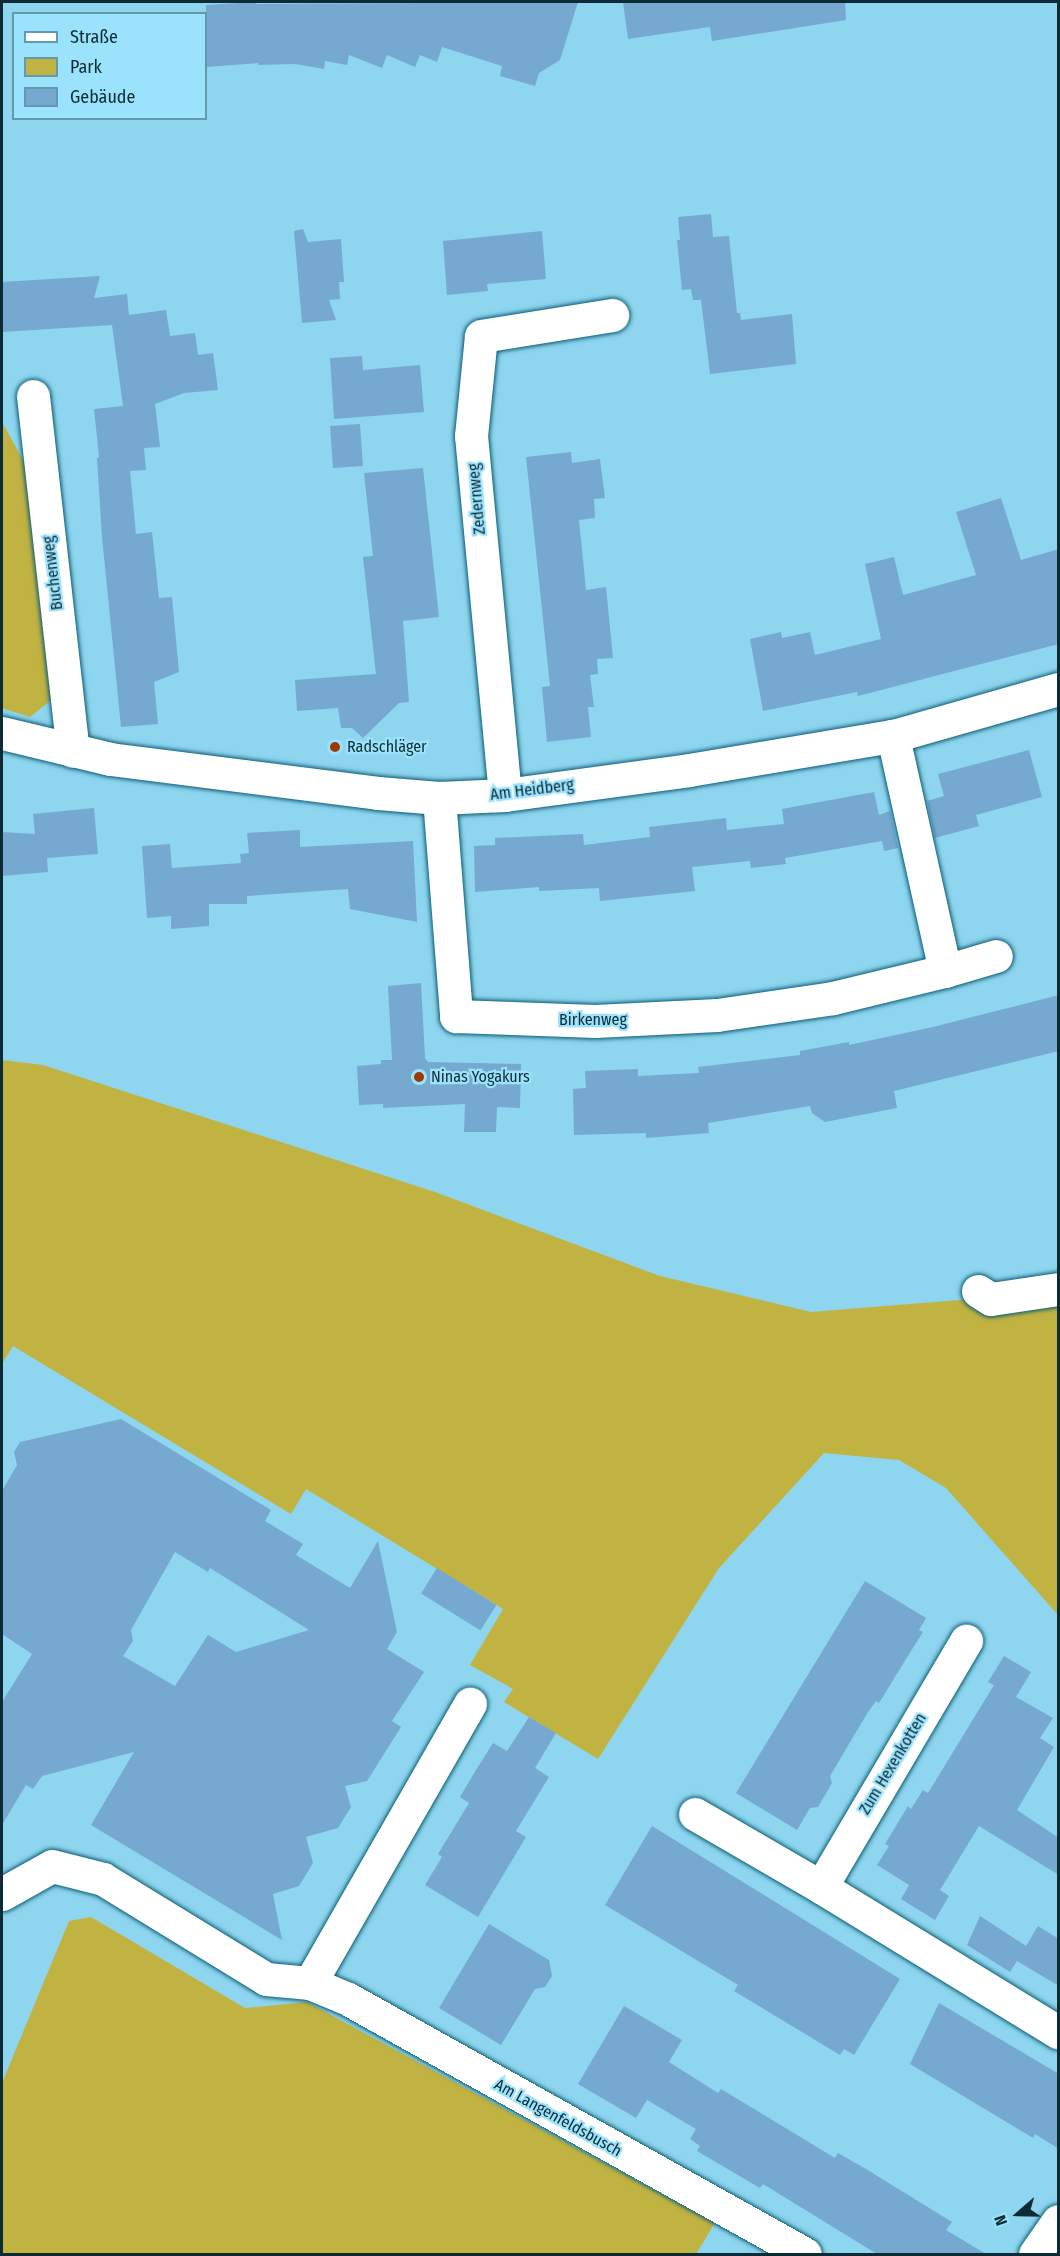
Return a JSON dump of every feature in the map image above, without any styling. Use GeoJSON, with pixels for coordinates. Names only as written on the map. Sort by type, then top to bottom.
{"type":"FeatureCollection","features":[{"type":"Feature","properties":{"kind":"street","name":"Zedernweg"},"geometry":{"type":"LineString","coordinates":[[505,795],[471,436],[481,336],[612,315]]}},
{"type":"Feature","properties":{"kind":"street","name":"Buchenweg"},"geometry":{"type":"LineString","coordinates":[[33,396],[73,751]]}},
{"type":"Feature","properties":{"kind":"street","name":"Am Heidberg"},"geometry":{"type":"LineString","coordinates":[[2,733],[110,759],[378,793],[439,798],[505,795],[689,770],[892,736],[1059,689]]}},
{"type":"Feature","properties":{"kind":"street"},"geometry":{"type":"LineString","coordinates":[[892,736],[945,971]]}},
{"type":"Feature","properties":{"kind":"street","name":"Birkenweg"},"geometry":{"type":"LineString","coordinates":[[439,798],[456,1017],[596,1021],[717,1016],[833,998],[945,971],[996,956]]}},
{"type":"Feature","properties":{"kind":"street"},"geometry":{"type":"LineString","coordinates":[[978,1291],[991,1299],[1059,1289]]}},
{"type":"Feature","properties":{"kind":"street","name":"Zum Hexenkotten"},"geometry":{"type":"LineString","coordinates":[[820,1887],[966,1641]]}},
{"type":"Feature","properties":{"kind":"street"},"geometry":{"type":"LineString","coordinates":[[310,1983],[470,1704]]}},
{"type":"Feature","properties":{"kind":"street"},"geometry":{"type":"LineString","coordinates":[[695,1814],[1059,2032]]}},
{"type":"Feature","properties":{"kind":"street","name":"Am Langenfeldsbusch"},"geometry":{"type":"LineString","coordinates":[[2,1894],[52,1866],[103,1879],[266,1979],[310,1983],[348,1999],[805,2254]]}},
{"type":"Feature","properties":{"kind":"street"},"geometry":{"type":"LineString","coordinates":[[1035,2254],[1059,2221]]}},
{"type":"Feature","properties":{"kind":"green space"},"geometry":{"type":"Polygon","coordinates":[[[2,422],[29,471],[56,696],[30,717],[2,708],[2,422]]]}},
{"type":"Feature","properties":{"kind":"green space"},"geometry":{"type":"Polygon","coordinates":[[[2,1060],[43,1065],[435,1192],[660,1276],[811,1312],[1058,1292],[1058,1615],[946,1488],[899,1460],[824,1453],[719,1568],[598,1759],[504,1702],[513,1689],[470,1665],[503,1609],[306,1489],[291,1514],[13,1346],[2,1364],[2,1060]]]}},
{"type":"Feature","properties":{"kind":"green space"},"geometry":{"type":"Polygon","coordinates":[[[91,1917],[245,2008],[307,2002],[715,2223],[696,2254],[2,2254],[2,2083],[69,1921],[91,1917]]]}},
{"type":"Feature","properties":{"kind":"building"},"geometry":{"type":"Polygon","coordinates":[[[256,2],[256,4],[578,2],[560,60],[539,73],[535,86],[500,76],[502,66],[442,47],[437,62],[420,55],[415,67],[387,55],[382,68],[349,55],[347,65],[325,61],[324,69],[295,64],[258,65],[258,63],[207,67],[206,5],[256,2]]]}},
{"type":"Feature","properties":{"kind":"building"},"geometry":{"type":"Polygon","coordinates":[[[623,2],[845,2],[846,20],[712,41],[710,27],[628,39],[623,2]]]}},
{"type":"Feature","properties":{"kind":"building"},"geometry":{"type":"Polygon","coordinates":[[[711,214],[713,237],[729,236],[737,313],[740,313],[741,320],[792,314],[796,364],[710,374],[701,300],[693,300],[691,289],[682,290],[677,240],[680,240],[678,217],[711,214]]]}},
{"type":"Feature","properties":{"kind":"building"},"geometry":{"type":"Polygon","coordinates":[[[303,229],[308,242],[341,239],[344,282],[339,282],[340,299],[329,300],[336,320],[302,323],[294,231],[303,229]]]}},
{"type":"Feature","properties":{"kind":"building"},"geometry":{"type":"Polygon","coordinates":[[[542,231],[546,279],[487,284],[488,291],[447,295],[443,241],[542,231]]]}},
{"type":"Feature","properties":{"kind":"building"},"geometry":{"type":"Polygon","coordinates":[[[100,276],[94,298],[127,294],[129,315],[166,310],[170,336],[195,333],[198,355],[213,353],[218,390],[184,393],[155,404],[160,447],[144,448],[146,470],[130,471],[136,534],[152,532],[159,598],[172,597],[179,672],[154,682],[158,724],[121,727],[102,537],[97,458],[99,457],[94,409],[123,406],[112,325],[2,332],[2,282],[100,276]]]}},
{"type":"Feature","properties":{"kind":"building"},"geometry":{"type":"Polygon","coordinates":[[[362,356],[363,370],[420,365],[424,412],[334,419],[330,358],[362,356]]]}},
{"type":"Feature","properties":{"kind":"building"},"geometry":{"type":"Polygon","coordinates":[[[360,424],[363,466],[333,468],[330,426],[360,424]]]}},
{"type":"Feature","properties":{"kind":"building"},"geometry":{"type":"Polygon","coordinates":[[[571,452],[572,463],[600,459],[605,498],[594,499],[595,518],[579,520],[586,590],[606,587],[613,658],[597,659],[598,674],[590,675],[594,707],[588,707],[591,737],[547,742],[542,687],[550,686],[526,457],[571,452]]]}},
{"type":"Feature","properties":{"kind":"building"},"geometry":{"type":"Polygon","coordinates":[[[423,468],[439,617],[403,621],[409,702],[399,703],[363,738],[352,728],[341,728],[338,708],[297,711],[295,680],[376,674],[363,557],[373,556],[364,473],[423,468]]]}},
{"type":"Feature","properties":{"kind":"building"},"geometry":{"type":"Polygon","coordinates":[[[1001,498],[1021,560],[1059,549],[1059,644],[858,696],[857,692],[763,711],[750,639],[781,632],[782,638],[810,632],[815,655],[881,639],[865,564],[894,557],[903,595],[976,575],[956,512],[1001,498]]]}},
{"type":"Feature","properties":{"kind":"building"},"geometry":{"type":"Polygon","coordinates":[[[1029,750],[1042,797],[976,815],[979,826],[935,838],[927,801],[944,796],[938,774],[1029,750]]]}},
{"type":"Feature","properties":{"kind":"building"},"geometry":{"type":"Polygon","coordinates":[[[874,792],[879,815],[890,811],[898,848],[884,851],[882,841],[785,858],[786,864],[751,868],[750,861],[692,867],[695,891],[600,901],[599,888],[539,891],[539,887],[475,892],[474,846],[495,845],[495,838],[583,834],[584,845],[650,837],[649,827],[726,818],[727,830],[784,824],[782,809],[874,792]]]}},
{"type":"Feature","properties":{"kind":"building"},"geometry":{"type":"Polygon","coordinates":[[[94,808],[98,854],[47,858],[48,872],[2,876],[2,832],[35,834],[33,814],[94,808]]]}},
{"type":"Feature","properties":{"kind":"building"},"geometry":{"type":"Polygon","coordinates":[[[300,830],[300,847],[413,841],[417,922],[350,909],[348,889],[247,896],[247,904],[209,904],[209,926],[171,929],[171,916],[147,918],[142,846],[170,844],[172,868],[241,863],[240,854],[249,853],[247,833],[300,830]]]}},
{"type":"Feature","properties":{"kind":"building"},"geometry":{"type":"Polygon","coordinates":[[[421,983],[425,1058],[428,1062],[521,1064],[520,1108],[497,1107],[496,1132],[464,1132],[465,1104],[383,1108],[383,1104],[359,1105],[357,1066],[381,1064],[381,1060],[392,1060],[388,986],[421,983]]]}},
{"type":"Feature","properties":{"kind":"building"},"geometry":{"type":"Polygon","coordinates":[[[1059,995],[1059,1051],[894,1091],[897,1108],[825,1122],[812,1113],[810,1106],[708,1123],[709,1133],[646,1138],[646,1133],[574,1135],[573,1089],[586,1088],[585,1071],[638,1069],[638,1076],[699,1073],[698,1067],[800,1055],[800,1051],[849,1042],[849,1045],[933,1027],[1059,995]]]}},
{"type":"Feature","properties":{"kind":"building"},"geometry":{"type":"Polygon","coordinates":[[[121,1419],[271,1510],[265,1521],[303,1544],[296,1555],[350,1588],[378,1541],[397,1632],[387,1649],[424,1672],[392,1721],[401,1727],[367,1781],[345,1786],[351,1807],[338,1828],[306,1837],[313,1863],[299,1886],[273,1894],[282,1940],[91,1825],[134,1752],[42,1776],[33,1789],[26,1785],[2,1825],[2,1702],[32,1654],[2,1634],[2,1491],[17,1465],[14,1452],[20,1442],[121,1419]],[[175,1552],[131,1630],[133,1641],[123,1656],[175,1686],[208,1635],[236,1652],[309,1630],[210,1568],[208,1572],[175,1552]]]}},
{"type":"Feature","properties":{"kind":"building"},"geometry":{"type":"Polygon","coordinates":[[[437,1568],[496,1605],[480,1631],[421,1593],[437,1568]]]}},
{"type":"Feature","properties":{"kind":"building"},"geometry":{"type":"Polygon","coordinates":[[[865,1581],[926,1618],[919,1630],[923,1632],[879,1703],[876,1701],[868,1712],[830,1776],[832,1783],[818,1807],[810,1808],[797,1830],[736,1793],[865,1581]]]}},
{"type":"Feature","properties":{"kind":"building"},"geometry":{"type":"Polygon","coordinates":[[[1004,1656],[1031,1672],[1016,1697],[1053,1718],[1040,1738],[1054,1747],[1017,1810],[1059,1838],[1059,1875],[979,1826],[940,1890],[949,1896],[935,1920],[901,1899],[909,1885],[877,1865],[889,1846],[885,1844],[908,1806],[911,1809],[923,1790],[928,1793],[994,1685],[988,1682],[1004,1656]]]}},
{"type":"Feature","properties":{"kind":"building"},"geometry":{"type":"Polygon","coordinates":[[[529,1717],[556,1733],[535,1768],[549,1777],[516,1831],[526,1837],[478,1917],[425,1885],[442,1857],[438,1854],[469,1803],[460,1797],[476,1770],[493,1743],[507,1751],[529,1717]]]}},
{"type":"Feature","properties":{"kind":"building"},"geometry":{"type":"Polygon","coordinates":[[[652,1826],[900,1979],[854,2055],[844,2049],[840,2055],[734,1991],[738,1985],[605,1905],[652,1826]]]}},
{"type":"Feature","properties":{"kind":"building"},"geometry":{"type":"Polygon","coordinates":[[[980,1916],[1026,1946],[1038,1926],[1059,1939],[1059,1986],[1017,1961],[1010,1972],[967,1945],[980,1916]]]}},
{"type":"Feature","properties":{"kind":"building"},"geometry":{"type":"Polygon","coordinates":[[[489,1924],[549,1960],[552,1976],[545,1987],[535,1989],[501,2045],[439,2008],[489,1924]]]}},
{"type":"Feature","properties":{"kind":"building"},"geometry":{"type":"Polygon","coordinates":[[[939,2003],[1059,2074],[1059,2149],[1035,2134],[1033,2138],[910,2064],[939,2003]]]}},
{"type":"Feature","properties":{"kind":"building"},"geometry":{"type":"Polygon","coordinates":[[[624,2006],[682,2040],[669,2062],[718,2093],[721,2089],[835,2158],[838,2153],[866,2169],[952,2222],[946,2230],[986,2254],[877,2254],[763,2184],[760,2188],[697,2151],[700,2146],[690,2139],[696,2129],[647,2100],[636,2118],[578,2084],[624,2006]]]}},
{"type":"Feature","properties":{"kind":"place","name":"Radschläger"},"geometry":{"type":"Point","coordinates":[335,747]}},
{"type":"Feature","properties":{"kind":"place","name":"Ninas Yogakurs"},"geometry":{"type":"Point","coordinates":[419,1077]}}]}
